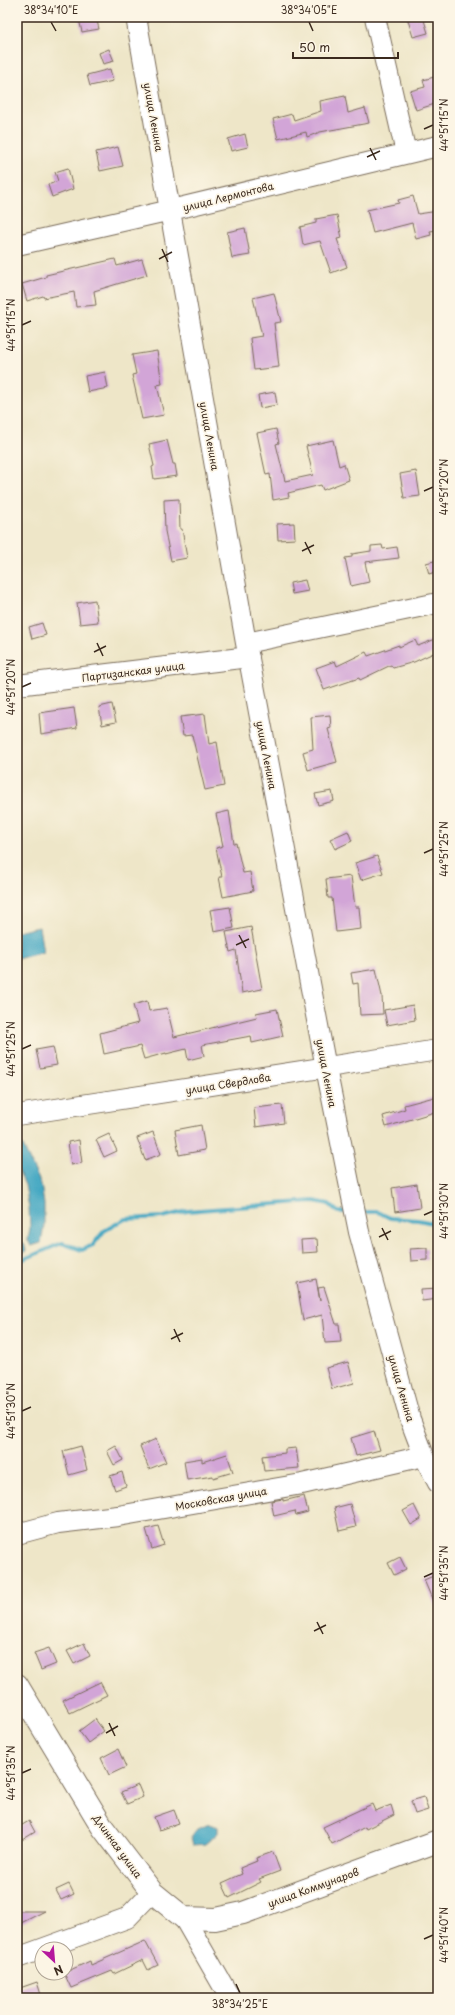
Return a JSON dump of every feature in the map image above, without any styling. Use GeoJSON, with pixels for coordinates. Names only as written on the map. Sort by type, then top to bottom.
{"type":"FeatureCollection","features":[{"type":"Feature","properties":{"kind":"main road","name":"Длинная улица"},"geometry":{"type":"LineString","coordinates":[[17,1685],[103,1828],[152,1892],[184,1918]]}},
{"type":"Feature","properties":{"kind":"main road","name":"улица Коммунаров"},"geometry":{"type":"LineString","coordinates":[[184,1918],[215,1919],[243,1913],[438,1841]]}},
{"type":"Feature","properties":{"kind":"street","name":"улица Ленина"},"geometry":{"type":"LineString","coordinates":[[136,17],[248,650],[326,1068],[359,1232],[410,1419],[424,1456],[438,1483]]}},
{"type":"Feature","properties":{"kind":"street"},"geometry":{"type":"LineString","coordinates":[[375,17],[406,154]]}},
{"type":"Feature","properties":{"kind":"street","name":"улица Лермонтова"},"geometry":{"type":"LineString","coordinates":[[17,245],[438,146]]}},
{"type":"Feature","properties":{"kind":"street","name":"Партизанская улица"},"geometry":{"type":"LineString","coordinates":[[17,685],[248,650],[438,603]]}},
{"type":"Feature","properties":{"kind":"street","name":"улица Свердлова"},"geometry":{"type":"LineString","coordinates":[[17,1115],[438,1050]]}},
{"type":"Feature","properties":{"kind":"street","name":"Московская улица"},"geometry":{"type":"LineString","coordinates":[[17,1534],[58,1523],[118,1516],[302,1484],[424,1456]]}},
{"type":"Feature","properties":{"kind":"street"},"geometry":{"type":"LineString","coordinates":[[17,1958],[127,1918],[152,1892]]}},
{"type":"Feature","properties":{"kind":"street","name":"Длинная улица"},"geometry":{"type":"LineString","coordinates":[[184,1918],[230,1998]]}},
{"type":"Feature","properties":{"kind":"water"},"geometry":{"type":"Polygon","coordinates":[[[39,927],[43,952],[17,959],[17,932],[39,927]]]}},
{"type":"Feature","properties":{"kind":"water"},"geometry":{"type":"Polygon","coordinates":[[[17,1142],[23,1146],[41,1184],[44,1204],[44,1225],[41,1243],[31,1246],[28,1240],[30,1228],[29,1208],[25,1185],[17,1168],[17,1142]]]}},
{"type":"Feature","properties":{"kind":"water"},"geometry":{"type":"Polygon","coordinates":[[[17,1241],[24,1243],[26,1251],[17,1257],[17,1241]]]}},
{"type":"Feature","properties":{"kind":"water"},"geometry":{"type":"Polygon","coordinates":[[[209,1824],[218,1827],[218,1833],[205,1844],[193,1845],[191,1837],[196,1830],[209,1824]]]}},
{"type":"Feature","properties":{"kind":"building"},"geometry":{"type":"Polygon","coordinates":[[[96,17],[99,29],[82,32],[79,19],[96,17]]]}},
{"type":"Feature","properties":{"kind":"building"},"geometry":{"type":"Polygon","coordinates":[[[407,17],[423,17],[428,33],[413,37],[407,17]]]}},
{"type":"Feature","properties":{"kind":"building"},"geometry":{"type":"Polygon","coordinates":[[[109,49],[114,61],[103,64],[99,53],[109,49]]]}},
{"type":"Feature","properties":{"kind":"building"},"geometry":{"type":"Polygon","coordinates":[[[110,69],[113,81],[90,86],[87,75],[110,69]]]}},
{"type":"Feature","properties":{"kind":"building"},"geometry":{"type":"Polygon","coordinates":[[[438,76],[438,103],[416,110],[410,91],[425,87],[423,80],[438,76]]]}},
{"type":"Feature","properties":{"kind":"building"},"geometry":{"type":"Polygon","coordinates":[[[345,96],[348,113],[365,108],[369,123],[320,132],[307,137],[306,132],[278,139],[273,119],[292,114],[294,120],[321,111],[320,101],[345,96]]]}},
{"type":"Feature","properties":{"kind":"building"},"geometry":{"type":"Polygon","coordinates":[[[245,134],[248,147],[231,151],[228,139],[245,134]]]}},
{"type":"Feature","properties":{"kind":"building"},"geometry":{"type":"Polygon","coordinates":[[[118,147],[123,166],[100,171],[96,152],[118,147]]]}},
{"type":"Feature","properties":{"kind":"building"},"geometry":{"type":"Polygon","coordinates":[[[68,168],[73,189],[52,197],[48,185],[58,181],[55,172],[68,168]]]}},
{"type":"Feature","properties":{"kind":"building"},"geometry":{"type":"Polygon","coordinates":[[[413,196],[418,214],[438,211],[438,230],[430,231],[431,235],[416,239],[412,223],[373,233],[367,210],[399,203],[398,200],[413,196]]]}},
{"type":"Feature","properties":{"kind":"building"},"geometry":{"type":"Polygon","coordinates":[[[337,215],[342,238],[337,239],[347,267],[331,273],[320,241],[303,245],[300,227],[316,223],[316,219],[337,215]]]}},
{"type":"Feature","properties":{"kind":"building"},"geometry":{"type":"Polygon","coordinates":[[[245,228],[250,255],[232,258],[227,232],[245,228]]]}},
{"type":"Feature","properties":{"kind":"building"},"geometry":{"type":"Polygon","coordinates":[[[115,259],[117,266],[142,259],[147,275],[94,291],[96,305],[76,307],[74,292],[44,298],[43,296],[27,301],[22,284],[46,277],[46,275],[115,259]]]}},
{"type":"Feature","properties":{"kind":"building"},"geometry":{"type":"Polygon","coordinates":[[[274,293],[281,322],[274,323],[279,367],[254,370],[250,338],[262,336],[253,298],[274,293]]]}},
{"type":"Feature","properties":{"kind":"building"},"geometry":{"type":"Polygon","coordinates":[[[157,351],[162,384],[157,385],[164,415],[142,419],[132,375],[136,374],[132,355],[157,351]]]}},
{"type":"Feature","properties":{"kind":"building"},"geometry":{"type":"Polygon","coordinates":[[[105,372],[108,388],[88,392],[85,376],[105,372]]]}},
{"type":"Feature","properties":{"kind":"building"},"geometry":{"type":"Polygon","coordinates":[[[275,392],[277,405],[260,408],[258,395],[275,392]]]}},
{"type":"Feature","properties":{"kind":"building"},"geometry":{"type":"Polygon","coordinates":[[[276,429],[279,443],[276,444],[285,481],[313,475],[306,446],[333,440],[339,466],[344,464],[349,480],[323,490],[321,485],[288,493],[289,497],[273,500],[270,474],[266,475],[257,433],[276,429]]]}},
{"type":"Feature","properties":{"kind":"building"},"geometry":{"type":"Polygon","coordinates":[[[167,440],[173,464],[175,464],[177,476],[154,479],[152,467],[154,466],[149,444],[167,440]]]}},
{"type":"Feature","properties":{"kind":"building"},"geometry":{"type":"Polygon","coordinates":[[[416,471],[420,496],[404,498],[400,474],[416,471]]]}},
{"type":"Feature","properties":{"kind":"building"},"geometry":{"type":"Polygon","coordinates":[[[179,499],[180,529],[182,529],[187,558],[171,561],[165,531],[164,500],[179,499]]]}},
{"type":"Feature","properties":{"kind":"building"},"geometry":{"type":"Polygon","coordinates":[[[294,523],[295,539],[278,540],[277,524],[294,523]]]}},
{"type":"Feature","properties":{"kind":"building"},"geometry":{"type":"Polygon","coordinates":[[[382,545],[383,549],[397,547],[399,558],[365,562],[369,582],[351,586],[345,558],[352,557],[352,554],[371,551],[371,546],[382,545]]]}},
{"type":"Feature","properties":{"kind":"building"},"geometry":{"type":"Polygon","coordinates":[[[438,560],[438,571],[429,574],[426,563],[438,560]]]}},
{"type":"Feature","properties":{"kind":"building"},"geometry":{"type":"Polygon","coordinates":[[[305,580],[308,591],[292,594],[290,583],[305,580]]]}},
{"type":"Feature","properties":{"kind":"building"},"geometry":{"type":"Polygon","coordinates":[[[95,600],[98,622],[80,624],[77,603],[95,600]]]}},
{"type":"Feature","properties":{"kind":"building"},"geometry":{"type":"Polygon","coordinates":[[[42,623],[46,635],[32,639],[29,627],[42,623]]]}},
{"type":"Feature","properties":{"kind":"building"},"geometry":{"type":"Polygon","coordinates":[[[438,638],[438,651],[414,662],[393,668],[391,665],[360,680],[359,678],[324,690],[316,668],[335,661],[337,666],[366,652],[368,656],[399,645],[399,647],[415,640],[418,646],[438,638]]]}},
{"type":"Feature","properties":{"kind":"building"},"geometry":{"type":"Polygon","coordinates":[[[112,704],[116,722],[102,725],[99,707],[112,704]]]}},
{"type":"Feature","properties":{"kind":"building"},"geometry":{"type":"Polygon","coordinates":[[[74,708],[77,728],[41,734],[39,713],[74,708]]]}},
{"type":"Feature","properties":{"kind":"building"},"geometry":{"type":"Polygon","coordinates":[[[205,714],[209,744],[217,742],[224,786],[205,790],[192,735],[183,736],[180,717],[205,714]]]}},
{"type":"Feature","properties":{"kind":"building"},"geometry":{"type":"Polygon","coordinates":[[[330,715],[331,728],[328,729],[337,762],[308,770],[303,752],[313,749],[311,717],[330,715]]]}},
{"type":"Feature","properties":{"kind":"building"},"geometry":{"type":"Polygon","coordinates":[[[332,791],[334,801],[318,805],[315,794],[332,791]]]}},
{"type":"Feature","properties":{"kind":"building"},"geometry":{"type":"Polygon","coordinates":[[[229,811],[234,844],[236,843],[243,873],[250,872],[253,891],[223,897],[219,877],[222,877],[216,848],[223,846],[216,814],[229,811]]]}},
{"type":"Feature","properties":{"kind":"building"},"geometry":{"type":"Polygon","coordinates":[[[348,831],[352,841],[335,849],[330,839],[348,831]]]}},
{"type":"Feature","properties":{"kind":"building"},"geometry":{"type":"Polygon","coordinates":[[[377,856],[383,873],[361,880],[355,863],[377,856]]]}},
{"type":"Feature","properties":{"kind":"building"},"geometry":{"type":"Polygon","coordinates":[[[351,876],[355,907],[359,907],[361,929],[336,932],[332,898],[328,898],[326,879],[351,876]]]}},
{"type":"Feature","properties":{"kind":"building"},"geometry":{"type":"Polygon","coordinates":[[[230,907],[234,928],[214,932],[210,910],[230,907]]]}},
{"type":"Feature","properties":{"kind":"building"},"geometry":{"type":"Polygon","coordinates":[[[251,927],[262,989],[242,993],[236,950],[230,952],[226,932],[251,927]]]}},
{"type":"Feature","properties":{"kind":"building"},"geometry":{"type":"Polygon","coordinates":[[[376,969],[382,996],[383,1014],[360,1015],[358,983],[353,984],[351,973],[376,969]]]}},
{"type":"Feature","properties":{"kind":"building"},"geometry":{"type":"Polygon","coordinates":[[[147,1001],[149,1011],[167,1008],[174,1037],[257,1017],[256,1013],[277,1009],[283,1036],[252,1043],[251,1036],[202,1045],[204,1056],[188,1060],[186,1049],[144,1059],[140,1046],[104,1054],[100,1033],[138,1023],[133,1005],[147,1001]]]}},
{"type":"Feature","properties":{"kind":"building"},"geometry":{"type":"Polygon","coordinates":[[[413,1005],[415,1020],[387,1025],[384,1010],[413,1005]]]}},
{"type":"Feature","properties":{"kind":"building"},"geometry":{"type":"Polygon","coordinates":[[[53,1047],[57,1065],[40,1068],[36,1050],[53,1047]]]}},
{"type":"Feature","properties":{"kind":"building"},"geometry":{"type":"Polygon","coordinates":[[[438,1096],[438,1111],[386,1127],[383,1116],[405,1109],[404,1105],[438,1096]]]}},
{"type":"Feature","properties":{"kind":"building"},"geometry":{"type":"Polygon","coordinates":[[[282,1105],[284,1123],[256,1127],[254,1108],[282,1105]]]}},
{"type":"Feature","properties":{"kind":"building"},"geometry":{"type":"Polygon","coordinates":[[[201,1125],[205,1150],[179,1155],[175,1130],[201,1125]]]}},
{"type":"Feature","properties":{"kind":"building"},"geometry":{"type":"Polygon","coordinates":[[[153,1132],[161,1154],[145,1160],[137,1138],[153,1132]]]}},
{"type":"Feature","properties":{"kind":"building"},"geometry":{"type":"Polygon","coordinates":[[[109,1134],[117,1151],[104,1157],[96,1140],[109,1134]]]}},
{"type":"Feature","properties":{"kind":"building"},"geometry":{"type":"Polygon","coordinates":[[[79,1140],[82,1163],[71,1165],[68,1142],[79,1140]]]}},
{"type":"Feature","properties":{"kind":"building"},"geometry":{"type":"Polygon","coordinates":[[[417,1184],[420,1208],[395,1212],[392,1188],[417,1184]]]}},
{"type":"Feature","properties":{"kind":"building"},"geometry":{"type":"Polygon","coordinates":[[[317,1239],[318,1252],[302,1253],[301,1240],[317,1239]]]}},
{"type":"Feature","properties":{"kind":"building"},"geometry":{"type":"Polygon","coordinates":[[[427,1248],[427,1260],[411,1261],[410,1249],[427,1248]]]}},
{"type":"Feature","properties":{"kind":"building"},"geometry":{"type":"Polygon","coordinates":[[[316,1279],[320,1301],[318,1288],[324,1287],[336,1324],[339,1324],[341,1342],[325,1343],[322,1315],[303,1320],[297,1283],[316,1279]]]}},
{"type":"Feature","properties":{"kind":"building"},"geometry":{"type":"Polygon","coordinates":[[[438,1288],[438,1299],[422,1301],[421,1289],[438,1288]]]}},
{"type":"Feature","properties":{"kind":"building"},"geometry":{"type":"Polygon","coordinates":[[[348,1362],[354,1383],[332,1389],[326,1368],[348,1362]]]}},
{"type":"Feature","properties":{"kind":"building"},"geometry":{"type":"Polygon","coordinates":[[[374,1431],[380,1450],[356,1456],[351,1438],[374,1431]]]}},
{"type":"Feature","properties":{"kind":"building"},"geometry":{"type":"Polygon","coordinates":[[[156,1439],[166,1462],[149,1469],[140,1446],[156,1439]]]}},
{"type":"Feature","properties":{"kind":"building"},"geometry":{"type":"Polygon","coordinates":[[[81,1446],[87,1470],[69,1475],[63,1451],[81,1446]]]}},
{"type":"Feature","properties":{"kind":"building"},"geometry":{"type":"Polygon","coordinates":[[[116,1446],[123,1460],[114,1465],[107,1451],[116,1446]]]}},
{"type":"Feature","properties":{"kind":"building"},"geometry":{"type":"Polygon","coordinates":[[[296,1448],[299,1468],[264,1471],[262,1456],[285,1453],[285,1449],[296,1448]]]}},
{"type":"Feature","properties":{"kind":"building"},"geometry":{"type":"Polygon","coordinates":[[[227,1454],[233,1472],[213,1478],[213,1476],[187,1480],[184,1461],[202,1458],[202,1462],[227,1454]]]}},
{"type":"Feature","properties":{"kind":"building"},"geometry":{"type":"Polygon","coordinates":[[[122,1472],[126,1486],[115,1490],[110,1476],[122,1472]]]}},
{"type":"Feature","properties":{"kind":"building"},"geometry":{"type":"Polygon","coordinates":[[[304,1496],[308,1512],[296,1515],[295,1511],[274,1516],[271,1501],[283,1499],[283,1501],[304,1496]]]}},
{"type":"Feature","properties":{"kind":"building"},"geometry":{"type":"Polygon","coordinates":[[[350,1504],[356,1527],[339,1531],[334,1508],[350,1504]]]}},
{"type":"Feature","properties":{"kind":"building"},"geometry":{"type":"Polygon","coordinates":[[[414,1505],[421,1519],[411,1525],[403,1511],[414,1505]]]}},
{"type":"Feature","properties":{"kind":"building"},"geometry":{"type":"Polygon","coordinates":[[[158,1526],[164,1545],[152,1549],[146,1529],[158,1526]]]}},
{"type":"Feature","properties":{"kind":"building"},"geometry":{"type":"Polygon","coordinates":[[[400,1557],[406,1569],[394,1575],[388,1563],[400,1557]]]}},
{"type":"Feature","properties":{"kind":"building"},"geometry":{"type":"Polygon","coordinates":[[[438,1574],[438,1613],[424,1580],[438,1574]]]}},
{"type":"Feature","properties":{"kind":"building"},"geometry":{"type":"Polygon","coordinates":[[[84,1643],[90,1656],[74,1664],[67,1651],[84,1643]]]}},
{"type":"Feature","properties":{"kind":"building"},"geometry":{"type":"Polygon","coordinates":[[[49,1648],[56,1664],[41,1670],[34,1653],[49,1648]]]}},
{"type":"Feature","properties":{"kind":"building"},"geometry":{"type":"Polygon","coordinates":[[[100,1682],[107,1695],[70,1713],[63,1700],[100,1682]]]}},
{"type":"Feature","properties":{"kind":"building"},"geometry":{"type":"Polygon","coordinates":[[[95,1719],[104,1731],[88,1743],[79,1731],[95,1719]]]}},
{"type":"Feature","properties":{"kind":"building"},"geometry":{"type":"Polygon","coordinates":[[[118,1749],[126,1767],[109,1775],[101,1758],[118,1749]]]}},
{"type":"Feature","properties":{"kind":"building"},"geometry":{"type":"Polygon","coordinates":[[[138,1785],[143,1797],[127,1804],[121,1792],[138,1785]]]}},
{"type":"Feature","properties":{"kind":"building"},"geometry":{"type":"Polygon","coordinates":[[[424,1797],[428,1810],[415,1814],[411,1801],[424,1797]]]}},
{"type":"Feature","properties":{"kind":"building"},"geometry":{"type":"Polygon","coordinates":[[[372,1804],[375,1811],[391,1805],[394,1815],[366,1829],[365,1827],[332,1844],[323,1827],[372,1804]]]}},
{"type":"Feature","properties":{"kind":"building"},"geometry":{"type":"Polygon","coordinates":[[[174,1810],[179,1823],[159,1830],[154,1817],[174,1810]]]}},
{"type":"Feature","properties":{"kind":"building"},"geometry":{"type":"Polygon","coordinates":[[[29,1821],[35,1832],[22,1840],[17,1828],[29,1821]]]}},
{"type":"Feature","properties":{"kind":"building"},"geometry":{"type":"Polygon","coordinates":[[[273,1852],[280,1871],[259,1879],[261,1882],[229,1898],[222,1883],[242,1874],[240,1868],[257,1861],[256,1858],[273,1852]]]}},
{"type":"Feature","properties":{"kind":"building"},"geometry":{"type":"Polygon","coordinates":[[[69,1884],[74,1894],[61,1900],[56,1890],[69,1884]]]}},
{"type":"Feature","properties":{"kind":"building"},"geometry":{"type":"Polygon","coordinates":[[[17,1911],[45,1911],[17,1925],[17,1911]]]}},
{"type":"Feature","properties":{"kind":"building"},"geometry":{"type":"Polygon","coordinates":[[[145,1941],[158,1965],[148,1970],[143,1960],[114,1974],[112,1971],[71,1988],[68,1981],[74,1981],[74,1968],[90,1961],[91,1965],[145,1941]]]}},
{"type":"Feature","properties":{"kind":"building"},"geometry":{"type":"Polygon","coordinates":[[[37,1982],[42,1998],[17,1998],[17,1989],[37,1982]]]}},
{"type":"Feature","properties":{"kind":"waterway"},"geometry":{"type":"LineString","coordinates":[[17,1262],[62,1243],[82,1250],[93,1245],[104,1231],[125,1219],[163,1217],[187,1211],[314,1201],[329,1204],[338,1212],[349,1212]]}},
{"type":"Feature","properties":{"kind":"waterway"},"geometry":{"type":"LineString","coordinates":[[360,1212],[378,1212],[390,1218],[418,1220],[438,1224]]}}]}
